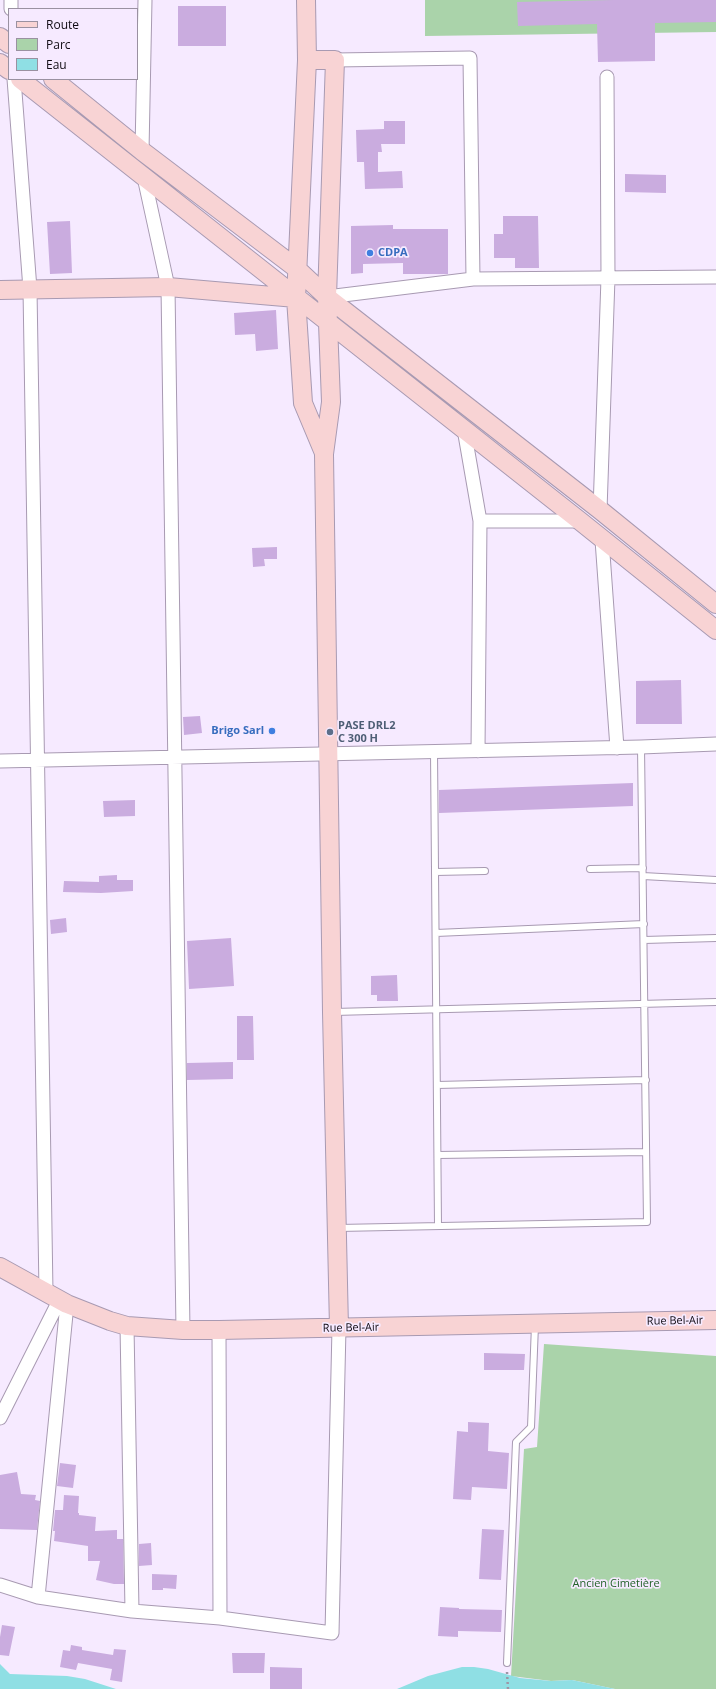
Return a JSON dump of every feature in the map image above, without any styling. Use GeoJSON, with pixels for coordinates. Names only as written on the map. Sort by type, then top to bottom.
{"type":"FeatureCollection","features":[{"type":"Feature","properties":{"kind":"main road"},"geometry":{"type":"LineString","coordinates":[[306,0],[307,60],[296,268],[296,298],[303,403],[324,454]]}},
{"type":"Feature","properties":{"kind":"main road"},"geometry":{"type":"LineString","coordinates":[[0,37],[8,43]]}},
{"type":"Feature","properties":{"kind":"main road"},"geometry":{"type":"LineString","coordinates":[[307,60],[335,60],[327,297],[331,402],[324,454],[327,754],[339,1328]]}},
{"type":"Feature","properties":{"kind":"main road"},"geometry":{"type":"LineString","coordinates":[[0,63],[8,69]]}},
{"type":"Feature","properties":{"kind":"main road"},"geometry":{"type":"LineString","coordinates":[[21,80],[716,630]]}},
{"type":"Feature","properties":{"kind":"main road"},"geometry":{"type":"LineString","coordinates":[[54,80],[142,151],[296,268],[327,297],[600,510],[716,604]]}},
{"type":"Feature","properties":{"kind":"main road"},"geometry":{"type":"LineString","coordinates":[[0,290],[168,287],[296,298]]}},
{"type":"Feature","properties":{"kind":"main road","name":"Rue Bel-Air"},"geometry":{"type":"LineString","coordinates":[[0,1267],[58,1298],[110,1321],[127,1326],[183,1330],[219,1330],[716,1320]]}},
{"type":"Feature","properties":{"kind":"street"},"geometry":{"type":"LineString","coordinates":[[142,151],[145,0]]}},
{"type":"Feature","properties":{"kind":"street"},"geometry":{"type":"LineString","coordinates":[[335,60],[470,58],[473,279]]}},
{"type":"Feature","properties":{"kind":"street"},"geometry":{"type":"LineString","coordinates":[[600,510],[608,278],[607,77]]}},
{"type":"Feature","properties":{"kind":"street"},"geometry":{"type":"LineString","coordinates":[[14,80],[30,290],[37,760],[58,1298],[38,1597]]}},
{"type":"Feature","properties":{"kind":"street"},"geometry":{"type":"LineString","coordinates":[[144,177],[168,287],[183,1330]]}},
{"type":"Feature","properties":{"kind":"street"},"geometry":{"type":"LineString","coordinates":[[327,297],[473,279],[716,277]]}},
{"type":"Feature","properties":{"kind":"street"},"geometry":{"type":"LineString","coordinates":[[464,429],[480,521],[478,751]]}},
{"type":"Feature","properties":{"kind":"street"},"geometry":{"type":"LineString","coordinates":[[480,521],[580,521]]}},
{"type":"Feature","properties":{"kind":"street"},"geometry":{"type":"LineString","coordinates":[[602,540],[617,748]]}},
{"type":"Feature","properties":{"kind":"street"},"geometry":{"type":"LineString","coordinates":[[0,761],[641,748],[716,744]]}},
{"type":"Feature","properties":{"kind":"street"},"geometry":{"type":"LineString","coordinates":[[0,1418],[58,1298]]}},
{"type":"Feature","properties":{"kind":"street"},"geometry":{"type":"LineString","coordinates":[[127,1326],[132,1611]]}},
{"type":"Feature","properties":{"kind":"street"},"geometry":{"type":"LineString","coordinates":[[0,1585],[38,1597],[132,1611],[220,1618],[332,1633],[339,1328]]}},
{"type":"Feature","properties":{"kind":"street"},"geometry":{"type":"LineString","coordinates":[[219,1330],[220,1618]]}},
{"type":"Feature","properties":{"kind":"lane"},"geometry":{"type":"LineString","coordinates":[[337,1228],[647,1222],[641,748]]}},
{"type":"Feature","properties":{"kind":"lane"},"geometry":{"type":"LineString","coordinates":[[434,752],[438,1226]]}},
{"type":"Feature","properties":{"kind":"lane"},"geometry":{"type":"LineString","coordinates":[[590,869],[643,868]]}},
{"type":"Feature","properties":{"kind":"lane"},"geometry":{"type":"LineString","coordinates":[[435,872],[485,871]]}},
{"type":"Feature","properties":{"kind":"lane"},"geometry":{"type":"LineString","coordinates":[[643,876],[716,880]]}},
{"type":"Feature","properties":{"kind":"lane"},"geometry":{"type":"LineString","coordinates":[[436,933],[644,924]]}},
{"type":"Feature","properties":{"kind":"lane"},"geometry":{"type":"LineString","coordinates":[[644,940],[716,938]]}},
{"type":"Feature","properties":{"kind":"lane"},"geometry":{"type":"LineString","coordinates":[[332,1012],[716,1002]]}},
{"type":"Feature","properties":{"kind":"lane"},"geometry":{"type":"LineString","coordinates":[[437,1085],[646,1080]]}},
{"type":"Feature","properties":{"kind":"lane"},"geometry":{"type":"LineString","coordinates":[[438,1155],[646,1152]]}},
{"type":"Feature","properties":{"kind":"lane"},"geometry":{"type":"LineString","coordinates":[[507,1663],[516,1442],[531,1427],[535,1323]]}},
{"type":"Feature","properties":{"kind":"path"},"geometry":{"type":"LineString","coordinates":[[507,1663],[508,1689]]}},
{"type":"Feature","properties":{"kind":"green space"},"geometry":{"type":"Polygon","coordinates":[[[425,0],[716,0],[716,32],[425,36],[425,0]]]}},
{"type":"Feature","properties":{"kind":"green space","name":"Ancien Cimetière"},"geometry":{"type":"Polygon","coordinates":[[[544,1344],[716,1356],[716,1689],[615,1689],[572,1680],[551,1681],[511,1676],[524,1449],[537,1447],[544,1344]]]}},
{"type":"Feature","properties":{"kind":"water"},"geometry":{"type":"Polygon","coordinates":[[[0,1664],[10,1674],[67,1676],[85,1679],[116,1689],[0,1689],[0,1664]]]}},
{"type":"Feature","properties":{"kind":"water"},"geometry":{"type":"Polygon","coordinates":[[[462,1667],[488,1669],[520,1678],[551,1681],[572,1680],[615,1689],[397,1689],[428,1676],[462,1667]]]}},
{"type":"Feature","properties":{"kind":"building"},"geometry":{"type":"Polygon","coordinates":[[[716,0],[716,22],[655,23],[655,61],[598,62],[597,24],[518,26],[517,2],[716,0]]]}},
{"type":"Feature","properties":{"kind":"building"},"geometry":{"type":"Polygon","coordinates":[[[178,6],[226,6],[226,46],[178,46],[178,6]]]}},
{"type":"Feature","properties":{"kind":"building"},"geometry":{"type":"Polygon","coordinates":[[[384,121],[405,121],[405,144],[381,144],[382,152],[378,152],[378,172],[402,171],[403,188],[365,189],[364,162],[357,162],[356,130],[384,129],[384,121]]]}},
{"type":"Feature","properties":{"kind":"building"},"geometry":{"type":"Polygon","coordinates":[[[625,174],[666,175],[666,193],[625,192],[625,174]]]}},
{"type":"Feature","properties":{"kind":"building"},"geometry":{"type":"Polygon","coordinates":[[[503,216],[538,216],[539,268],[515,268],[515,258],[494,258],[494,234],[503,234],[503,216]]]}},
{"type":"Feature","properties":{"kind":"building"},"geometry":{"type":"Polygon","coordinates":[[[70,221],[72,273],[50,274],[47,222],[70,221]]]}},
{"type":"Feature","properties":{"kind":"building"},"geometry":{"type":"Polygon","coordinates":[[[393,225],[393,229],[448,229],[448,274],[403,274],[403,263],[363,264],[363,273],[351,274],[351,226],[393,225]]]}},
{"type":"Feature","properties":{"kind":"building"},"geometry":{"type":"Polygon","coordinates":[[[276,310],[278,349],[256,351],[255,334],[235,335],[234,313],[276,310]]]}},
{"type":"Feature","properties":{"kind":"building"},"geometry":{"type":"Polygon","coordinates":[[[277,547],[277,559],[264,559],[265,566],[253,567],[252,548],[277,547]]]}},
{"type":"Feature","properties":{"kind":"building"},"geometry":{"type":"Polygon","coordinates":[[[681,680],[682,724],[636,724],[636,681],[681,680]]]}},
{"type":"Feature","properties":{"kind":"building"},"geometry":{"type":"Polygon","coordinates":[[[200,716],[202,733],[184,735],[183,717],[200,716]]]}},
{"type":"Feature","properties":{"kind":"building"},"geometry":{"type":"Polygon","coordinates":[[[633,783],[633,806],[439,813],[439,790],[633,783]]]}},
{"type":"Feature","properties":{"kind":"building"},"geometry":{"type":"Polygon","coordinates":[[[135,800],[135,816],[104,817],[103,801],[135,800]]]}},
{"type":"Feature","properties":{"kind":"building"},"geometry":{"type":"Polygon","coordinates":[[[117,875],[117,880],[133,880],[133,891],[101,893],[63,892],[64,881],[99,882],[99,876],[117,875]]]}},
{"type":"Feature","properties":{"kind":"building"},"geometry":{"type":"Polygon","coordinates":[[[66,918],[67,932],[51,934],[50,920],[66,918]]]}},
{"type":"Feature","properties":{"kind":"building"},"geometry":{"type":"Polygon","coordinates":[[[231,938],[234,986],[189,989],[187,941],[231,938]]]}},
{"type":"Feature","properties":{"kind":"building"},"geometry":{"type":"Polygon","coordinates":[[[397,975],[398,1001],[377,1001],[377,995],[371,995],[371,976],[397,975]]]}},
{"type":"Feature","properties":{"kind":"building"},"geometry":{"type":"Polygon","coordinates":[[[237,1016],[253,1016],[254,1060],[237,1060],[237,1016]]]}},
{"type":"Feature","properties":{"kind":"building"},"geometry":{"type":"Polygon","coordinates":[[[233,1062],[233,1079],[187,1080],[187,1063],[233,1062]]]}},
{"type":"Feature","properties":{"kind":"building"},"geometry":{"type":"Polygon","coordinates":[[[484,1353],[525,1354],[524,1370],[484,1370],[484,1353]]]}},
{"type":"Feature","properties":{"kind":"building"},"geometry":{"type":"Polygon","coordinates":[[[468,1422],[489,1423],[488,1451],[509,1453],[507,1489],[472,1487],[471,1500],[453,1499],[457,1431],[468,1432],[468,1422]]]}},
{"type":"Feature","properties":{"kind":"building"},"geometry":{"type":"Polygon","coordinates":[[[60,1463],[76,1465],[73,1488],[57,1486],[60,1463]]]}},
{"type":"Feature","properties":{"kind":"building"},"geometry":{"type":"Polygon","coordinates":[[[17,1472],[21,1494],[36,1495],[35,1500],[40,1501],[37,1530],[0,1529],[0,1475],[17,1472]]]}},
{"type":"Feature","properties":{"kind":"building"},"geometry":{"type":"Polygon","coordinates":[[[64,1495],[79,1496],[78,1513],[79,1515],[96,1517],[95,1531],[117,1530],[117,1539],[123,1539],[124,1584],[114,1584],[96,1580],[100,1561],[88,1561],[88,1546],[54,1541],[55,1531],[53,1531],[55,1510],[63,1510],[64,1495]]]}},
{"type":"Feature","properties":{"kind":"building"},"geometry":{"type":"Polygon","coordinates":[[[482,1529],[504,1530],[501,1580],[479,1579],[482,1529]]]}},
{"type":"Feature","properties":{"kind":"building"},"geometry":{"type":"Polygon","coordinates":[[[151,1543],[152,1565],[139,1566],[139,1544],[151,1543]]]}},
{"type":"Feature","properties":{"kind":"building"},"geometry":{"type":"Polygon","coordinates":[[[152,1574],[177,1575],[176,1589],[163,1588],[163,1590],[152,1590],[152,1574]]]}},
{"type":"Feature","properties":{"kind":"building"},"geometry":{"type":"Polygon","coordinates":[[[440,1607],[502,1610],[501,1632],[458,1631],[458,1637],[438,1636],[440,1607]]]}},
{"type":"Feature","properties":{"kind":"building"},"geometry":{"type":"Polygon","coordinates":[[[2,1625],[15,1627],[9,1656],[0,1655],[2,1625]]]}},
{"type":"Feature","properties":{"kind":"building"},"geometry":{"type":"Polygon","coordinates":[[[71,1645],[82,1647],[82,1650],[113,1655],[114,1649],[126,1650],[122,1682],[110,1680],[112,1669],[78,1663],[76,1670],[60,1667],[63,1650],[70,1651],[71,1645]]]}},
{"type":"Feature","properties":{"kind":"building"},"geometry":{"type":"Polygon","coordinates":[[[232,1653],[265,1653],[264,1673],[233,1673],[232,1653]]]}},
{"type":"Feature","properties":{"kind":"building"},"geometry":{"type":"Polygon","coordinates":[[[270,1667],[302,1668],[302,1689],[270,1689],[270,1667]]]}},
{"type":"Feature","properties":{"kind":"place","name":"CDPA"},"geometry":{"type":"Point","coordinates":[370,253]}},
{"type":"Feature","properties":{"kind":"place","name":"Brigo Sarl"},"geometry":{"type":"Point","coordinates":[272,731]}},
{"type":"Feature","properties":{"kind":"place","name":"PASE DRL2 C 300 H"},"geometry":{"type":"Point","coordinates":[330,732]}}]}
